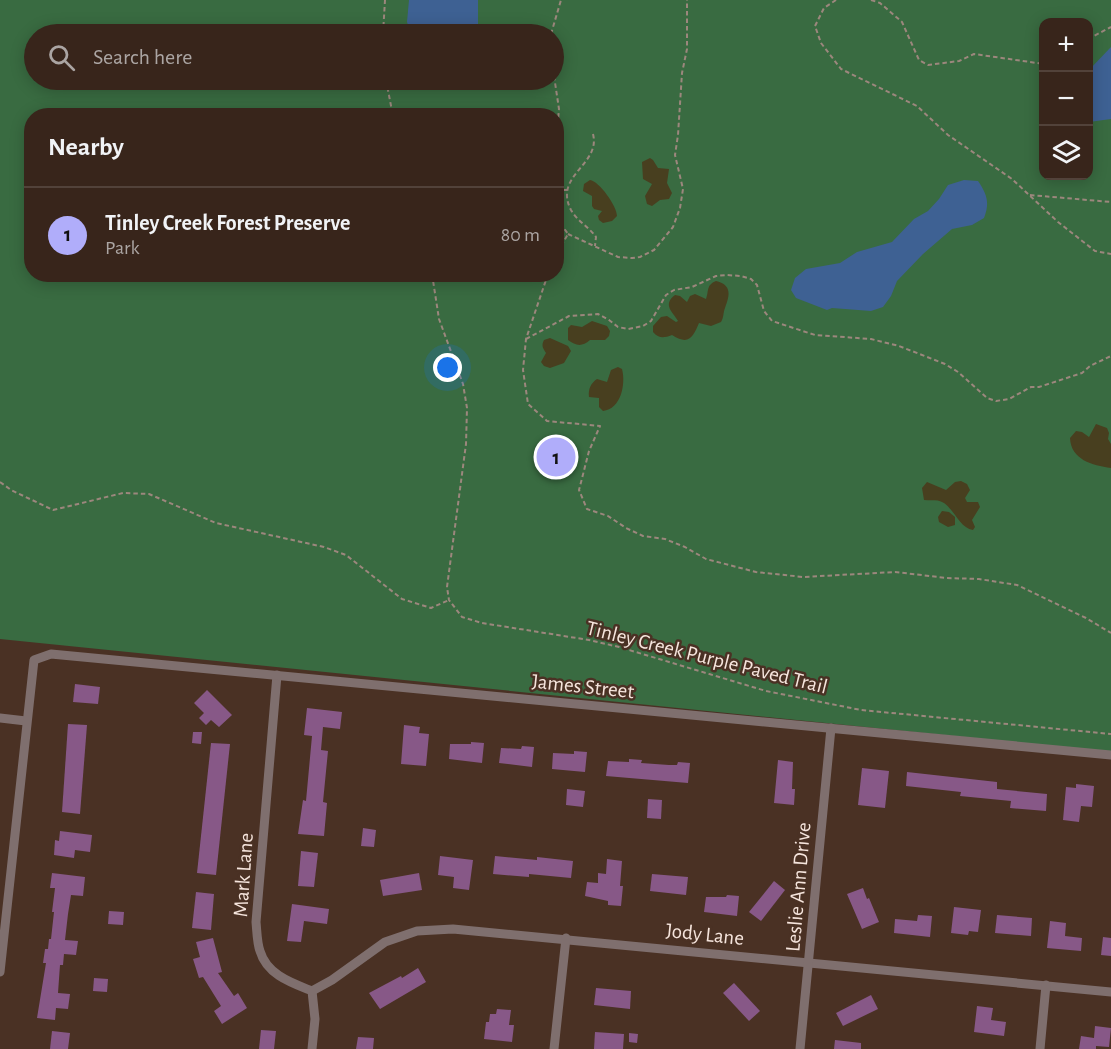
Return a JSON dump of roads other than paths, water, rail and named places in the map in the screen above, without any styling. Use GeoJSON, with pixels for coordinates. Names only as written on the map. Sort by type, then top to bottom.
{"type":"FeatureCollection","features":[{"type":"Feature","properties":{"kind":"street","name":"James Street"},"geometry":{"type":"LineString","coordinates":[[26,721],[34,660],[51,654],[1111,755]]}},
{"type":"Feature","properties":{"kind":"street","name":"Mark Lane"},"geometry":{"type":"LineString","coordinates":[[277,675],[256,922],[260,952],[270,969],[286,981],[312,991]]}},
{"type":"Feature","properties":{"kind":"street"},"geometry":{"type":"LineString","coordinates":[[0,718],[26,721],[0,972]]}},
{"type":"Feature","properties":{"kind":"street","name":"Leslie Ann Drive"},"geometry":{"type":"LineString","coordinates":[[800,1049],[831,728]]}},
{"type":"Feature","properties":{"kind":"street","name":"Jody Lane"},"geometry":{"type":"LineString","coordinates":[[312,991],[332,980],[385,942],[417,931],[453,929],[566,938],[1111,992]]}},
{"type":"Feature","properties":{"kind":"street"},"geometry":{"type":"LineString","coordinates":[[554,1049],[566,938]]}},
{"type":"Feature","properties":{"kind":"street"},"geometry":{"type":"LineString","coordinates":[[1040,1049],[1046,985]]}},
{"type":"Feature","properties":{"kind":"street"},"geometry":{"type":"LineString","coordinates":[[312,991],[315,1019],[312,1049]]}},
{"type":"Feature","properties":{"kind":"water"},"geometry":{"type":"Polygon","coordinates":[[[409,0],[478,0],[478,24],[408,24],[409,0]]]}},
{"type":"Feature","properties":{"kind":"water"},"geometry":{"type":"Polygon","coordinates":[[[1111,47],[1111,119],[1093,121],[1093,66],[1111,47]]]}},
{"type":"Feature","properties":{"kind":"water"},"geometry":{"type":"Polygon","coordinates":[[[964,180],[978,181],[984,190],[987,203],[984,218],[972,225],[952,229],[923,254],[897,281],[891,296],[883,307],[871,311],[832,308],[827,310],[796,298],[791,290],[795,278],[806,269],[840,263],[857,252],[892,242],[914,219],[928,211],[948,185],[964,180]]]}},
{"type":"Feature","properties":{"kind":"place","name":"Tinley Creek Forest Preserve"},"geometry":{"type":"Point","coordinates":[556,457]}}]}
